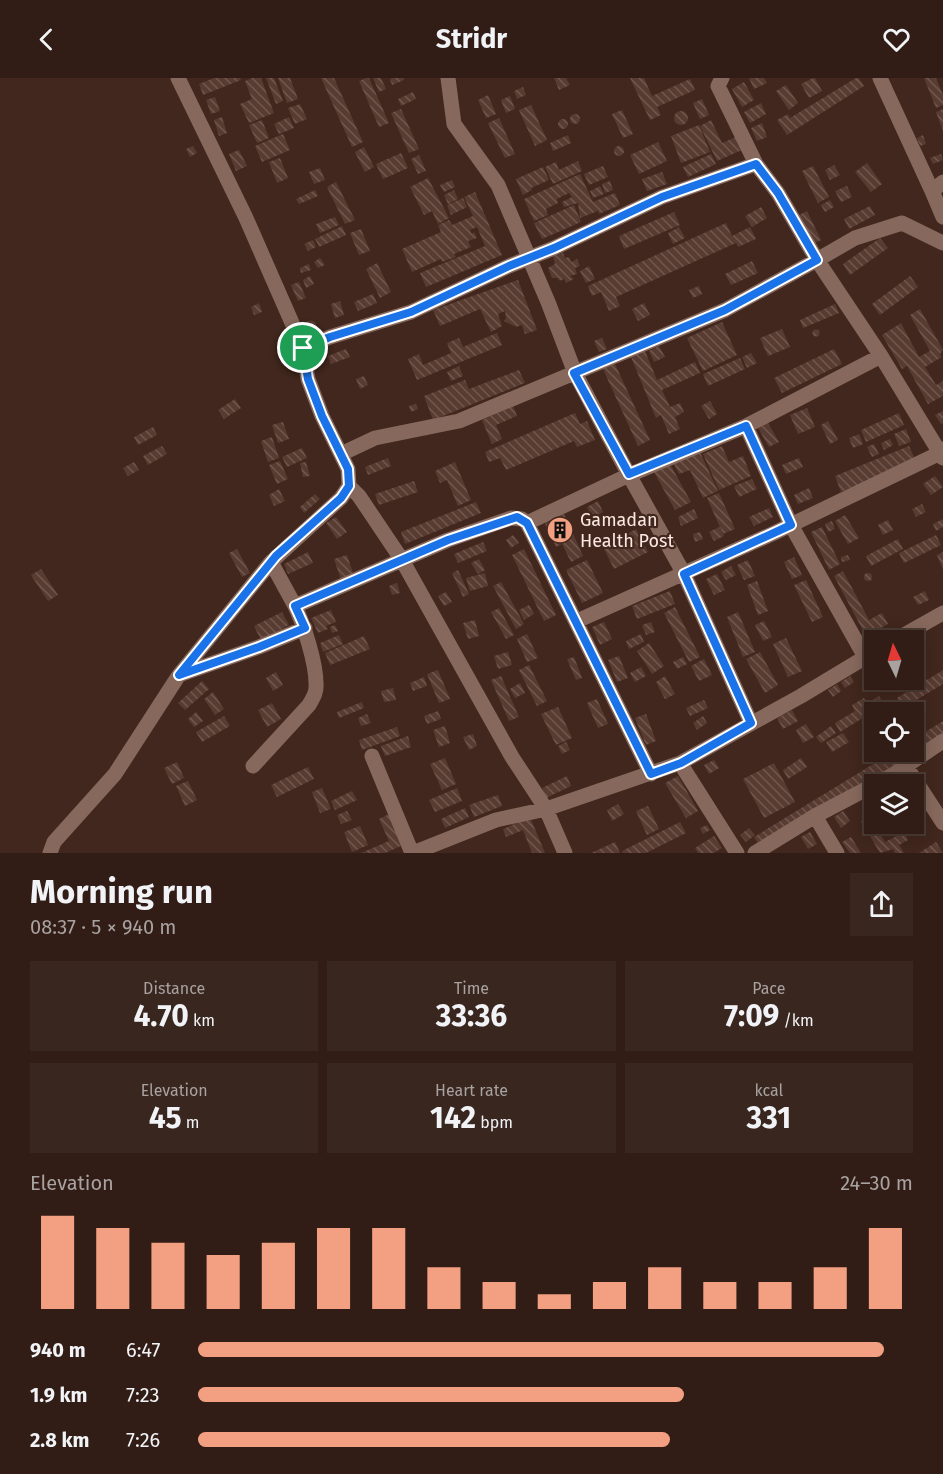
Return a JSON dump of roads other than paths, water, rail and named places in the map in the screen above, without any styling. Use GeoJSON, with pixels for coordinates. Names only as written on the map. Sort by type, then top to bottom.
{"type":"FeatureCollection","features":[{"type":"Feature","properties":{"kind":"street"},"geometry":{"type":"LineString","coordinates":[[50,853],[54,842],[115,774],[179,675],[271,562],[341,498],[349,486],[348,469],[322,416],[308,379],[303,348],[246,218],[178,78]]}},
{"type":"Feature","properties":{"kind":"street"},"geometry":{"type":"LineString","coordinates":[[448,78],[454,124],[498,185],[530,257],[574,373],[684,574],[751,723]]}},
{"type":"Feature","properties":{"kind":"street"},"geometry":{"type":"LineString","coordinates":[[577,621],[791,525],[942,453],[817,260],[778,193],[756,164],[718,86],[722,78]]}},
{"type":"Feature","properties":{"kind":"street"},"geometry":{"type":"LineString","coordinates":[[880,78],[937,187],[943,217]]}},
{"type":"Feature","properties":{"kind":"street"},"geometry":{"type":"LineString","coordinates":[[303,348],[330,337],[411,312],[662,197],[756,164]]}},
{"type":"Feature","properties":{"kind":"street"},"geometry":{"type":"LineString","coordinates":[[341,454],[375,438],[459,421],[725,310],[855,238],[903,223],[943,243]]}},
{"type":"Feature","properties":{"kind":"street"},"geometry":{"type":"LineString","coordinates":[[921,233],[943,224]]}},
{"type":"Feature","properties":{"kind":"street"},"geometry":{"type":"LineString","coordinates":[[527,523],[629,474],[746,426],[881,356]]}},
{"type":"Feature","properties":{"kind":"street"},"geometry":{"type":"LineString","coordinates":[[746,426],[791,525],[864,645]]}},
{"type":"Feature","properties":{"kind":"street"},"geometry":{"type":"LineString","coordinates":[[349,486],[359,496],[402,560],[512,757],[546,809],[565,853]]}},
{"type":"Feature","properties":{"kind":"street"},"geometry":{"type":"LineString","coordinates":[[295,606],[448,540],[517,517],[527,523],[651,774]]}},
{"type":"Feature","properties":{"kind":"street"},"geometry":{"type":"LineString","coordinates":[[253,766],[309,705],[315,695],[317,682],[305,628],[271,562]]}},
{"type":"Feature","properties":{"kind":"street"},"geometry":{"type":"LineString","coordinates":[[913,630],[943,613]]}},
{"type":"Feature","properties":{"kind":"street"},"geometry":{"type":"LineString","coordinates":[[179,675],[305,628]]}},
{"type":"Feature","properties":{"kind":"street"},"geometry":{"type":"LineString","coordinates":[[372,756],[413,853],[496,820],[546,809],[681,763],[864,658]]}},
{"type":"Feature","properties":{"kind":"street"},"geometry":{"type":"LineString","coordinates":[[755,853],[815,816],[891,776],[943,741]]}},
{"type":"Feature","properties":{"kind":"street"},"geometry":{"type":"LineString","coordinates":[[681,763],[737,853]]}},
{"type":"Feature","properties":{"kind":"street"},"geometry":{"type":"LineString","coordinates":[[906,766],[943,823]]}},
{"type":"Feature","properties":{"kind":"street"},"geometry":{"type":"LineString","coordinates":[[815,816],[837,853]]}},
{"type":"Feature","properties":{"kind":"place","name":"Gamadan Health Post"},"geometry":{"type":"Point","coordinates":[560,530]}}]}
